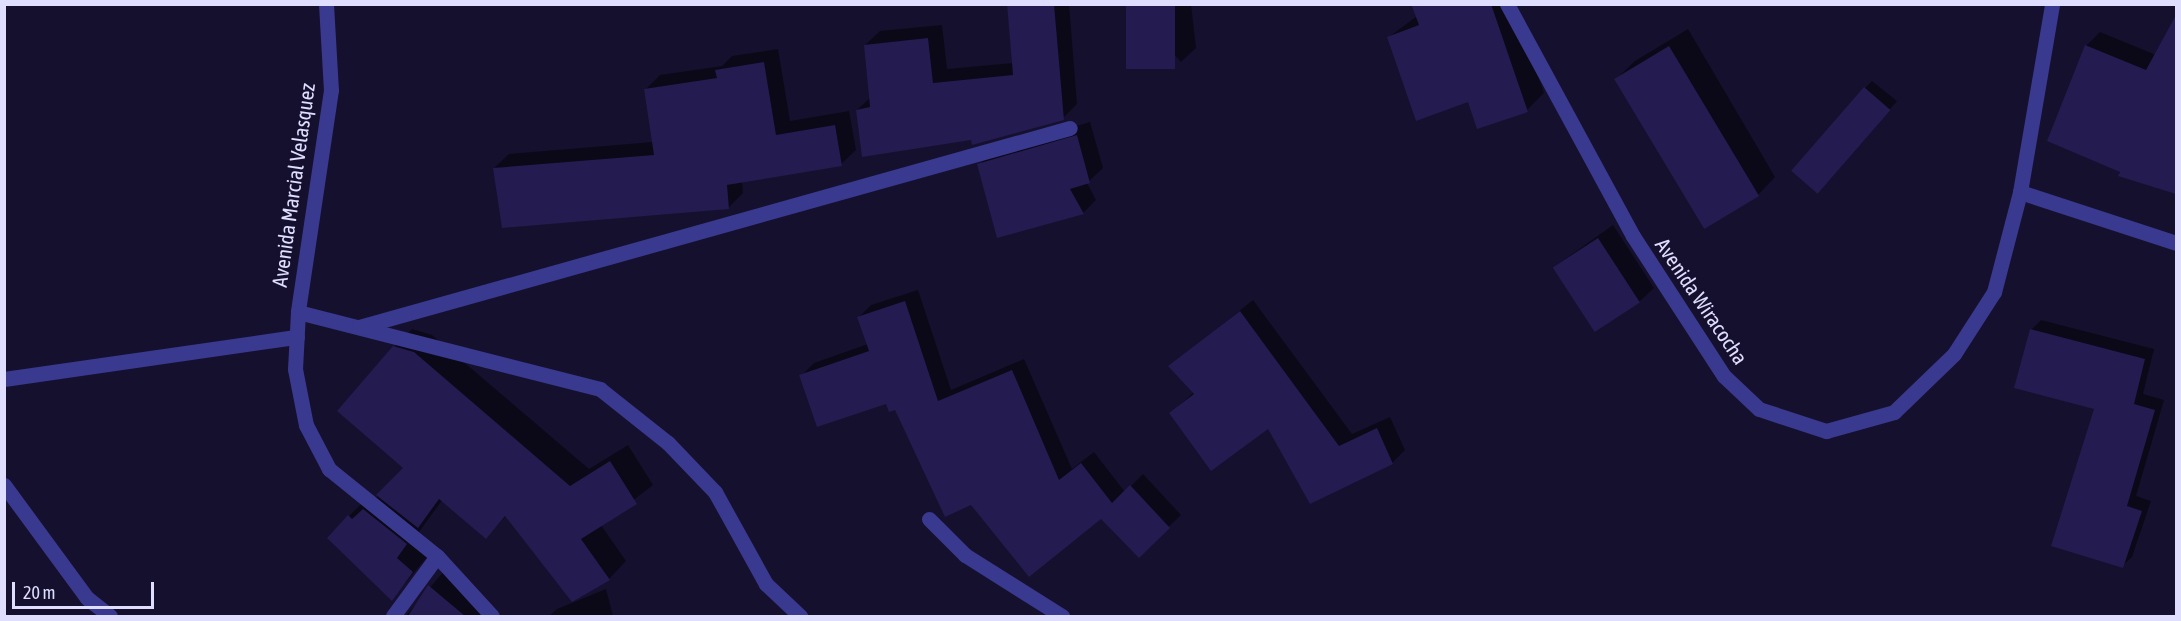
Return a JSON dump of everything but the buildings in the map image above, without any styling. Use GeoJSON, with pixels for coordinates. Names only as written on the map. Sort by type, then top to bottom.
{"type":"FeatureCollection","features":[{"type":"Feature","properties":{"kind":"street","name":"Avenida Marcial Velasquez"},"geometry":{"type":"LineString","coordinates":[[326,4],[331,90],[298,312],[296,369],[306,426],[329,469],[437,556],[492,616]]}},
{"type":"Feature","properties":{"kind":"street","name":"Avenida Wiracocha"},"geometry":{"type":"LineString","coordinates":[[1507,4],[1633,236],[1724,376],[1759,409],[1793,424],[1826,431],[1862,426],[1894,412],[1926,385],[1994,292],[2020,192],[2052,4]]}},
{"type":"Feature","properties":{"kind":"street"},"geometry":{"type":"LineString","coordinates":[[359,327],[1070,128]]}},
{"type":"Feature","properties":{"kind":"street"},"geometry":{"type":"LineString","coordinates":[[2020,192],[2176,243]]}},
{"type":"Feature","properties":{"kind":"street"},"geometry":{"type":"LineString","coordinates":[[298,312],[600,389],[668,443],[716,492],[766,584],[800,616]]}},
{"type":"Feature","properties":{"kind":"street"},"geometry":{"type":"LineString","coordinates":[[4,379],[297,337]]}},
{"type":"Feature","properties":{"kind":"street"},"geometry":{"type":"LineString","coordinates":[[4,485],[87,598],[110,616]]}},
{"type":"Feature","properties":{"kind":"street"},"geometry":{"type":"LineString","coordinates":[[929,519],[965,555],[1062,616]]}},
{"type":"Feature","properties":{"kind":"street"},"geometry":{"type":"LineString","coordinates":[[393,616],[437,556]]}}]}
